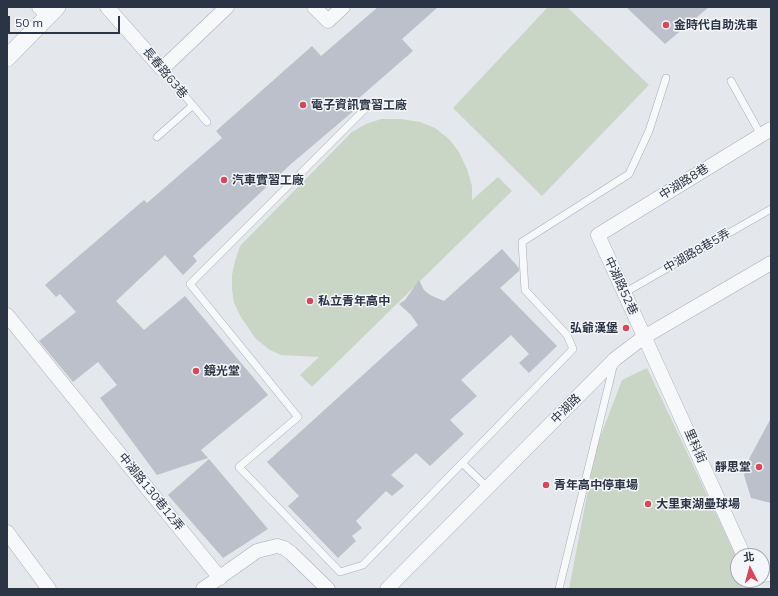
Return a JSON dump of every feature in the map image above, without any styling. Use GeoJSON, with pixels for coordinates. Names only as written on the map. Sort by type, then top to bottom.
{"type":"FeatureCollection","features":[{"type":"Feature","properties":{"kind":"street","name":"長春路63巷"},"geometry":{"type":"LineString","coordinates":[[107,7],[162,69]]}},
{"type":"Feature","properties":{"kind":"street"},"geometry":{"type":"LineString","coordinates":[[162,69],[227,7]]}},
{"type":"Feature","properties":{"kind":"street"},"geometry":{"type":"LineString","coordinates":[[314,7],[328,21],[343,7]]}},
{"type":"Feature","properties":{"kind":"street"},"geometry":{"type":"LineString","coordinates":[[7,58],[48,10]]}},
{"type":"Feature","properties":{"kind":"street","name":"中湖路8巷"},"geometry":{"type":"LineString","coordinates":[[598,235],[766,132]]}},
{"type":"Feature","properties":{"kind":"street","name":"中湖路52巷"},"geometry":{"type":"LineString","coordinates":[[598,235],[644,337]]}},
{"type":"Feature","properties":{"kind":"street","name":"中湖路"},"geometry":{"type":"LineString","coordinates":[[387,589],[615,359],[644,337],[771,263]]}},
{"type":"Feature","properties":{"kind":"street","name":"中湖路130巷12弄"},"geometry":{"type":"LineString","coordinates":[[7,315],[220,578]]}},
{"type":"Feature","properties":{"kind":"street","name":"里科街"},"geometry":{"type":"LineString","coordinates":[[644,337],[740,548]]}},
{"type":"Feature","properties":{"kind":"street"},"geometry":{"type":"LineString","coordinates":[[7,532],[49,589]]}},
{"type":"Feature","properties":{"kind":"street"},"geometry":{"type":"LineString","coordinates":[[203,589],[220,578],[256,550],[277,546],[284,548],[291,553],[328,589]]}},
{"type":"Feature","properties":{"kind":"lane","name":"長春路63巷"},"geometry":{"type":"LineString","coordinates":[[162,69],[207,122]]}},
{"type":"Feature","properties":{"kind":"lane"},"geometry":{"type":"LineString","coordinates":[[364,110],[190,284],[298,417],[239,467],[340,572],[363,565],[573,349],[567,335],[525,290],[522,242],[629,174],[649,131],[666,78]]}},
{"type":"Feature","properties":{"kind":"lane"},"geometry":{"type":"LineString","coordinates":[[731,80],[766,132]]}},
{"type":"Feature","properties":{"kind":"lane"},"geometry":{"type":"LineString","coordinates":[[157,137],[192,106]]}},
{"type":"Feature","properties":{"kind":"lane","name":"中湖路8巷5弄"},"geometry":{"type":"LineString","coordinates":[[624,293],[771,209]]}},
{"type":"Feature","properties":{"kind":"lane"},"geometry":{"type":"LineString","coordinates":[[559,589],[615,359]]}},
{"type":"Feature","properties":{"kind":"lane"},"geometry":{"type":"LineString","coordinates":[[462,463],[488,488]]}},
{"type":"Feature","properties":{"kind":"green space"},"geometry":{"type":"Polygon","coordinates":[[[548,7],[567,7],[649,85],[542,196],[453,108],[548,7]]]}},
{"type":"Feature","properties":{"kind":"green space"},"geometry":{"type":"Polygon","coordinates":[[[381,119],[401,119],[420,122],[435,128],[449,139],[459,152],[467,169],[472,186],[472,200],[498,177],[512,191],[312,387],[300,375],[319,357],[281,355],[270,350],[256,339],[241,317],[234,303],[232,289],[232,275],[235,261],[240,246],[352,132],[366,124],[381,119]]]}},
{"type":"Feature","properties":{"kind":"green space","name":"大里東湖壘球場"},"geometry":{"type":"Polygon","coordinates":[[[647,368],[732,548],[730,548],[730,588],[752,589],[569,589],[596,448],[622,380],[647,368]]]}},
{"type":"Feature","properties":{"kind":"building"},"geometry":{"type":"Polygon","coordinates":[[[378,7],[438,7],[402,39],[413,51],[359,98],[363,103],[291,164],[193,256],[197,261],[183,275],[165,255],[116,301],[144,330],[185,296],[268,395],[201,450],[208,458],[157,475],[100,398],[117,385],[98,362],[73,382],[39,341],[76,312],[60,294],[56,297],[45,285],[144,200],[147,203],[222,138],[216,131],[312,46],[321,56],[378,7]]]}},
{"type":"Feature","properties":{"kind":"building","name":"金時代自助洗車"},"geometry":{"type":"Polygon","coordinates":[[[626,7],[709,7],[665,44],[626,7]]]}},
{"type":"Feature","properties":{"kind":"building"},"geometry":{"type":"Polygon","coordinates":[[[502,249],[519,268],[519,271],[500,288],[557,346],[529,373],[519,363],[529,354],[511,335],[461,380],[477,396],[450,420],[464,434],[430,466],[416,453],[391,475],[404,486],[392,496],[386,491],[356,521],[362,528],[352,536],[356,541],[338,558],[288,506],[299,496],[267,462],[418,325],[411,315],[399,304],[405,300],[419,280],[424,290],[430,295],[444,301],[502,249]]]}},
{"type":"Feature","properties":{"kind":"building","name":"靜思堂"},"geometry":{"type":"Polygon","coordinates":[[[771,418],[771,503],[751,498],[744,475],[749,459],[771,418]]]}},
{"type":"Feature","properties":{"kind":"building"},"geometry":{"type":"Polygon","coordinates":[[[209,459],[268,529],[223,558],[168,495],[209,459]]]}},
{"type":"Feature","properties":{"kind":"place","name":"金時代自助洗車"},"geometry":{"type":"Point","coordinates":[666,25]}},
{"type":"Feature","properties":{"kind":"place","name":"電子資訊實習工廠"},"geometry":{"type":"Point","coordinates":[303,105]}},
{"type":"Feature","properties":{"kind":"place","name":"汽車實習工廠"},"geometry":{"type":"Point","coordinates":[224,180]}},
{"type":"Feature","properties":{"kind":"place","name":"私立青年高中"},"geometry":{"type":"Point","coordinates":[310,301]}},
{"type":"Feature","properties":{"kind":"place","name":"弘爺漢堡"},"geometry":{"type":"Point","coordinates":[626,328]}},
{"type":"Feature","properties":{"kind":"place","name":"鏡光堂"},"geometry":{"type":"Point","coordinates":[196,371]}},
{"type":"Feature","properties":{"kind":"place","name":"靜思堂"},"geometry":{"type":"Point","coordinates":[759,467]}},
{"type":"Feature","properties":{"kind":"place","name":"青年高中停車場"},"geometry":{"type":"Point","coordinates":[546,485]}},
{"type":"Feature","properties":{"kind":"place","name":"大里東湖壘球場"},"geometry":{"type":"Point","coordinates":[648,504]}}]}
